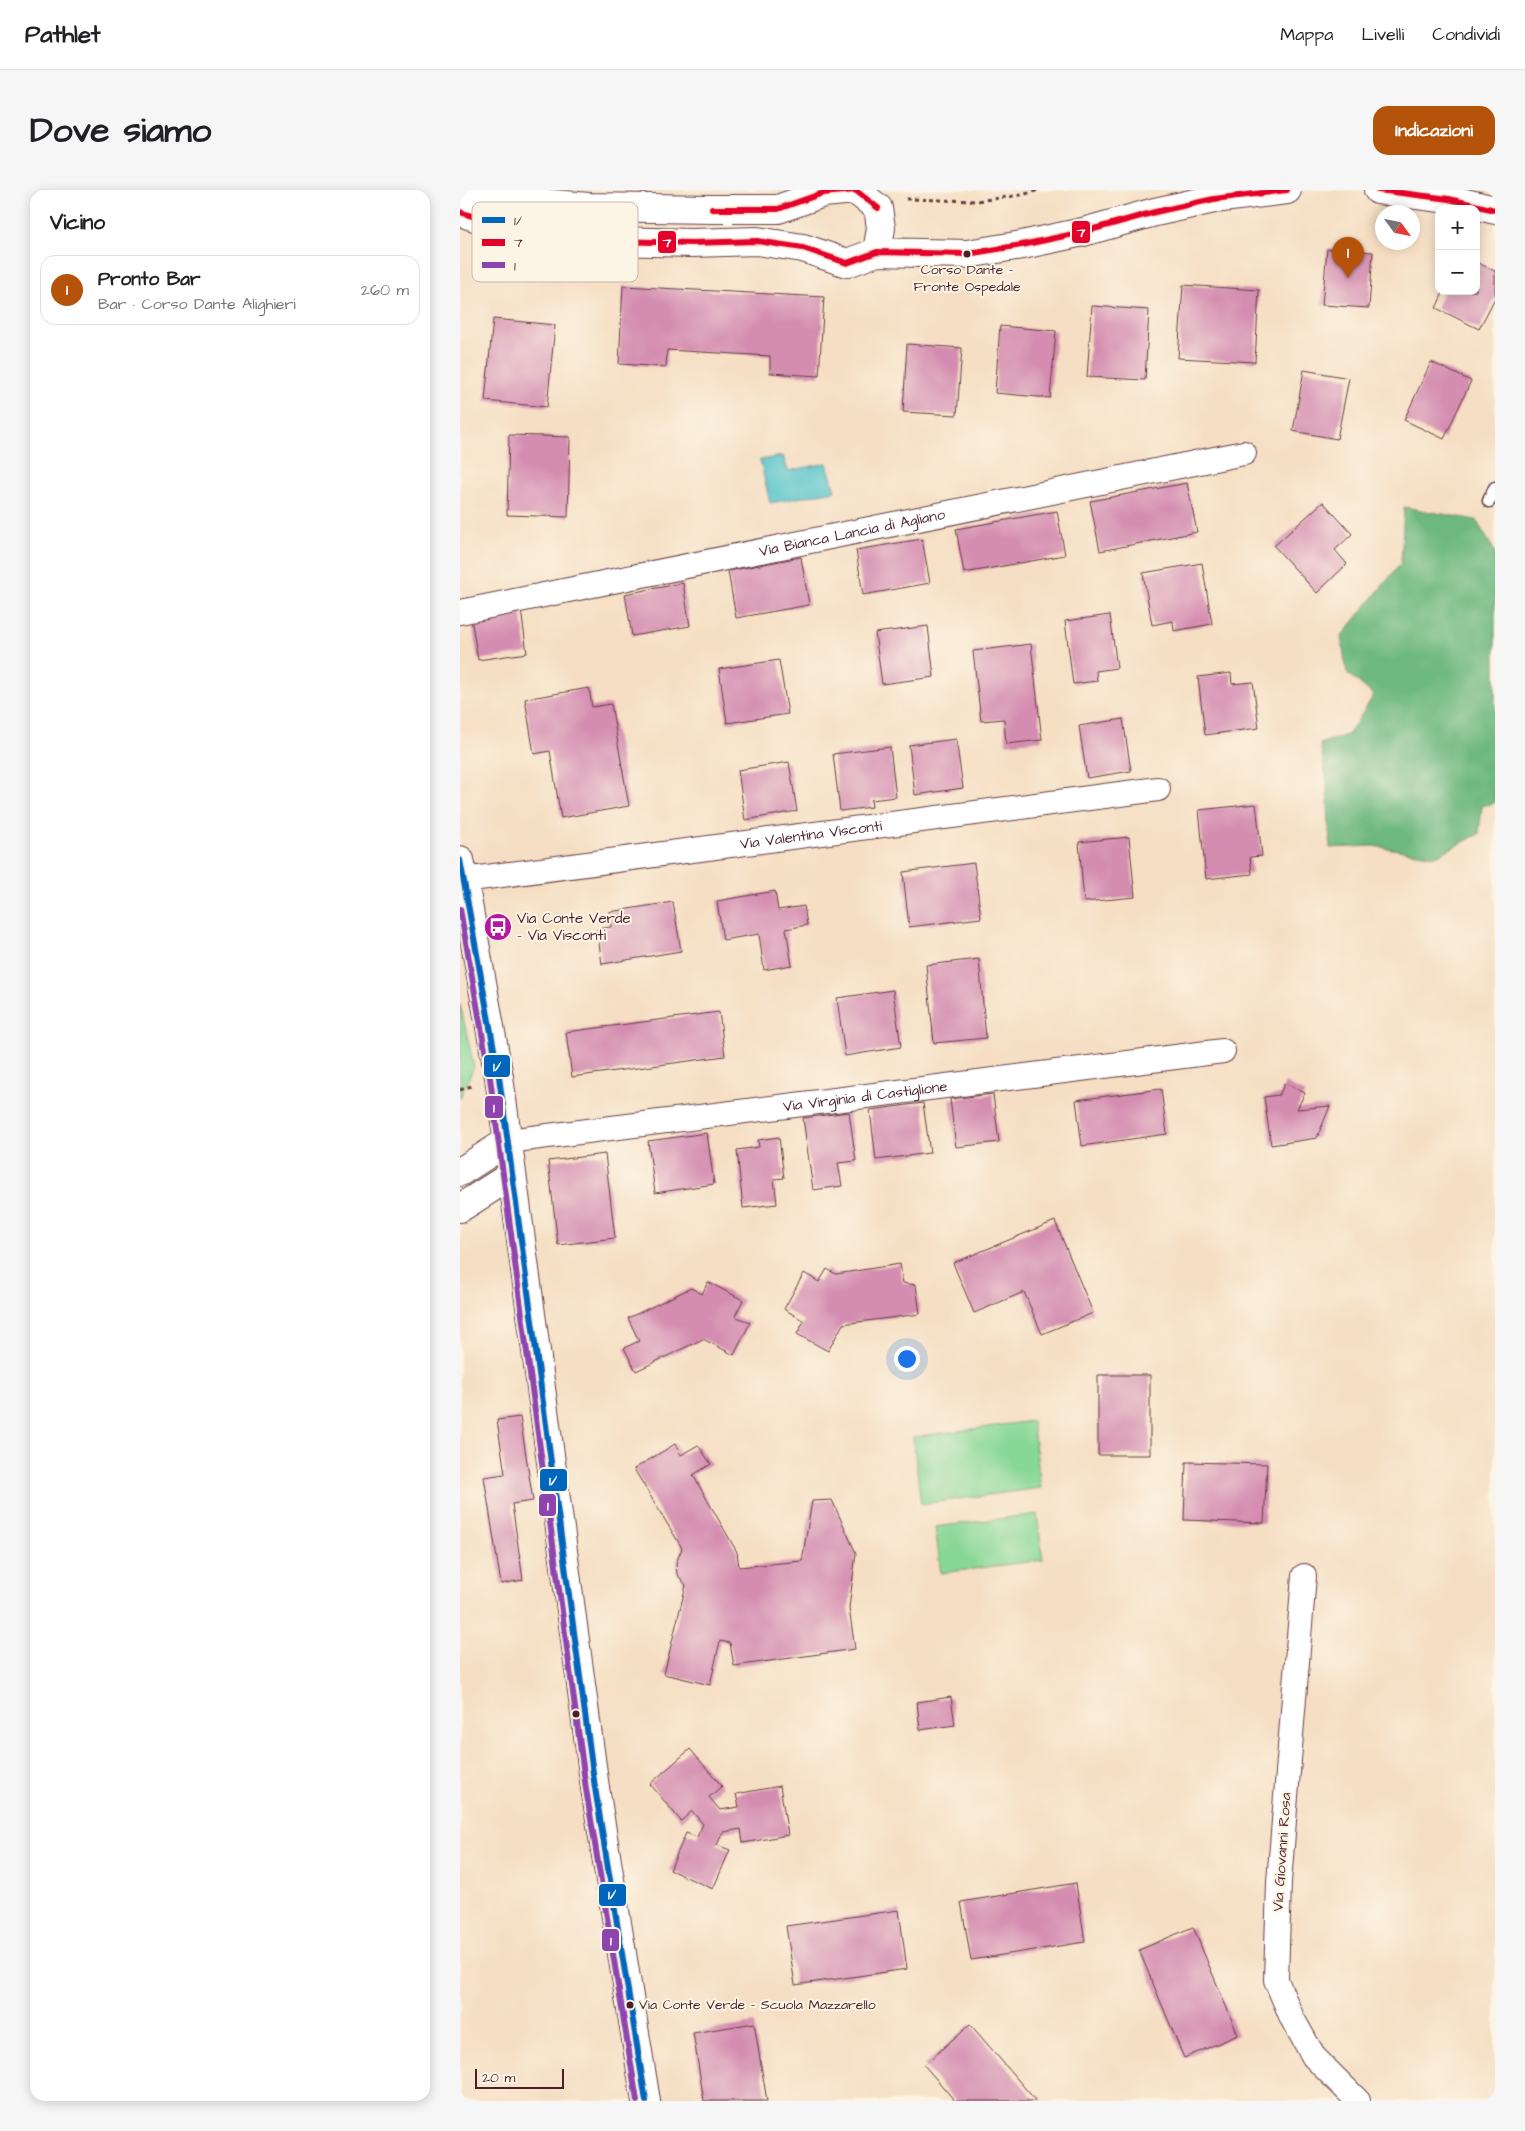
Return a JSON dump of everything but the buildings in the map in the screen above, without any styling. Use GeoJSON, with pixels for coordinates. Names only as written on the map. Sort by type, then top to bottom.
{"type":"FeatureCollection","features":[{"type":"Feature","properties":{"kind":"street"},"geometry":{"type":"LineString","coordinates":[[462,190],[483,197],[536,202]]}},
{"type":"Feature","properties":{"kind":"street"},"geometry":{"type":"LineString","coordinates":[[638,208],[778,209],[823,194],[856,190],[878,208],[881,228],[876,252]]}},
{"type":"Feature","properties":{"kind":"street"},"geometry":{"type":"LineString","coordinates":[[638,242],[757,241],[803,248],[847,262],[876,252],[967,254],[1022,246],[1214,199],[1282,190]]}},
{"type":"Feature","properties":{"kind":"street"},"geometry":{"type":"LineString","coordinates":[[1378,190],[1449,199],[1495,210]]}},
{"type":"Feature","properties":{"kind":"street"},"geometry":{"type":"LineString","coordinates":[[460,212],[472,216]]}},
{"type":"Feature","properties":{"kind":"street","name":"Via Bianca Lancia di Agliano"},"geometry":{"type":"LineString","coordinates":[[460,612],[1244,453]]}},
{"type":"Feature","properties":{"kind":"street","name":"Via Valentina Visconti"},"geometry":{"type":"LineString","coordinates":[[462,870],[1158,789]]}},
{"type":"Feature","properties":{"kind":"street"},"geometry":{"type":"LineString","coordinates":[[462,870],[499,1077],[595,1788],[646,2101]]}},
{"type":"Feature","properties":{"kind":"street","name":"Via Virginia di Castiglione"},"geometry":{"type":"LineString","coordinates":[[508,1141],[1223,1051]]}},
{"type":"Feature","properties":{"kind":"street"},"geometry":{"type":"LineString","coordinates":[[460,1172],[508,1141]]}},
{"type":"Feature","properties":{"kind":"street"},"geometry":{"type":"LineString","coordinates":[[460,1208],[512,1175]]}},
{"type":"Feature","properties":{"kind":"street","name":"Via Giovanni Rosa"},"geometry":{"type":"LineString","coordinates":[[1304,1576],[1279,1882],[1276,1980],[1292,2018],[1314,2057],[1358,2101]]}},
{"type":"Feature","properties":{"kind":"lane"},"geometry":{"type":"LineString","coordinates":[[1490,501],[1495,488]]}},
{"type":"Feature","properties":{"kind":"path"},"geometry":{"type":"LineString","coordinates":[[902,197],[976,201],[1022,195],[1039,190]]}},
{"type":"Feature","properties":{"kind":"green space"},"geometry":{"type":"Polygon","coordinates":[[[1404,507],[1476,520],[1495,552],[1495,803],[1482,806],[1479,834],[1436,856],[1373,846],[1330,848],[1327,781],[1320,744],[1349,734],[1374,695],[1347,673],[1341,637],[1401,563],[1404,507]]]}},
{"type":"Feature","properties":{"kind":"green space"},"geometry":{"type":"Polygon","coordinates":[[[460,1003],[474,1067],[460,1098],[460,1003]]]}},
{"type":"Feature","properties":{"kind":"green space"},"geometry":{"type":"Polygon","coordinates":[[[1032,1421],[1041,1488],[921,1504],[913,1437],[1032,1421]]]}},
{"type":"Feature","properties":{"kind":"green space"},"geometry":{"type":"Polygon","coordinates":[[[1037,1514],[1043,1560],[941,1573],[935,1527],[1037,1514]]]}},
{"type":"Feature","properties":{"kind":"water"},"geometry":{"type":"Polygon","coordinates":[[[783,456],[788,471],[827,463],[835,491],[770,503],[760,460],[783,456]]]}},
{"type":"Feature","properties":{"kind":"transit line","name":"7"},"geometry":{"type":"LineString","coordinates":[[712,209],[778,209],[823,193],[855,190],[878,208]]}},
{"type":"Feature","properties":{"kind":"transit line","name":"7"},"geometry":{"type":"LineString","coordinates":[[638,242],[692,243],[757,241],[803,248],[847,263],[877,252],[967,254],[1083,232],[1155,212],[1214,199],[1287,190]]}},
{"type":"Feature","properties":{"kind":"transit line","name":"7"},"geometry":{"type":"LineString","coordinates":[[1378,190],[1449,199],[1495,210]]}},
{"type":"Feature","properties":{"kind":"transit line","name":"7"},"geometry":{"type":"LineString","coordinates":[[460,212],[472,216]]}},
{"type":"Feature","properties":{"kind":"transit line","name":"1/"},"geometry":{"type":"LineString","coordinates":[[460,860],[499,1077],[595,1788],[646,2101]]}},
{"type":"Feature","properties":{"kind":"transit line","name":"1"},"geometry":{"type":"LineString","coordinates":[[460,909],[490,1078],[586,1789],[637,2101]]}},
{"type":"Feature","properties":{"kind":"place","name":"Corso Dante – Fronte Ospedale"},"geometry":{"type":"Point","coordinates":[967,254]}},
{"type":"Feature","properties":{"kind":"place","name":"Pronto Bar"},"geometry":{"type":"Point","coordinates":[1348,278]}},
{"type":"Feature","properties":{"kind":"place","name":"Via Conte Verde – Via Visconti"},"geometry":{"type":"Point","coordinates":[498,927]}},
{"type":"Feature","properties":{"kind":"place","name":"Via Conte Verde – Scuola Mazzarello"},"geometry":{"type":"Point","coordinates":[630,2005]}}]}
